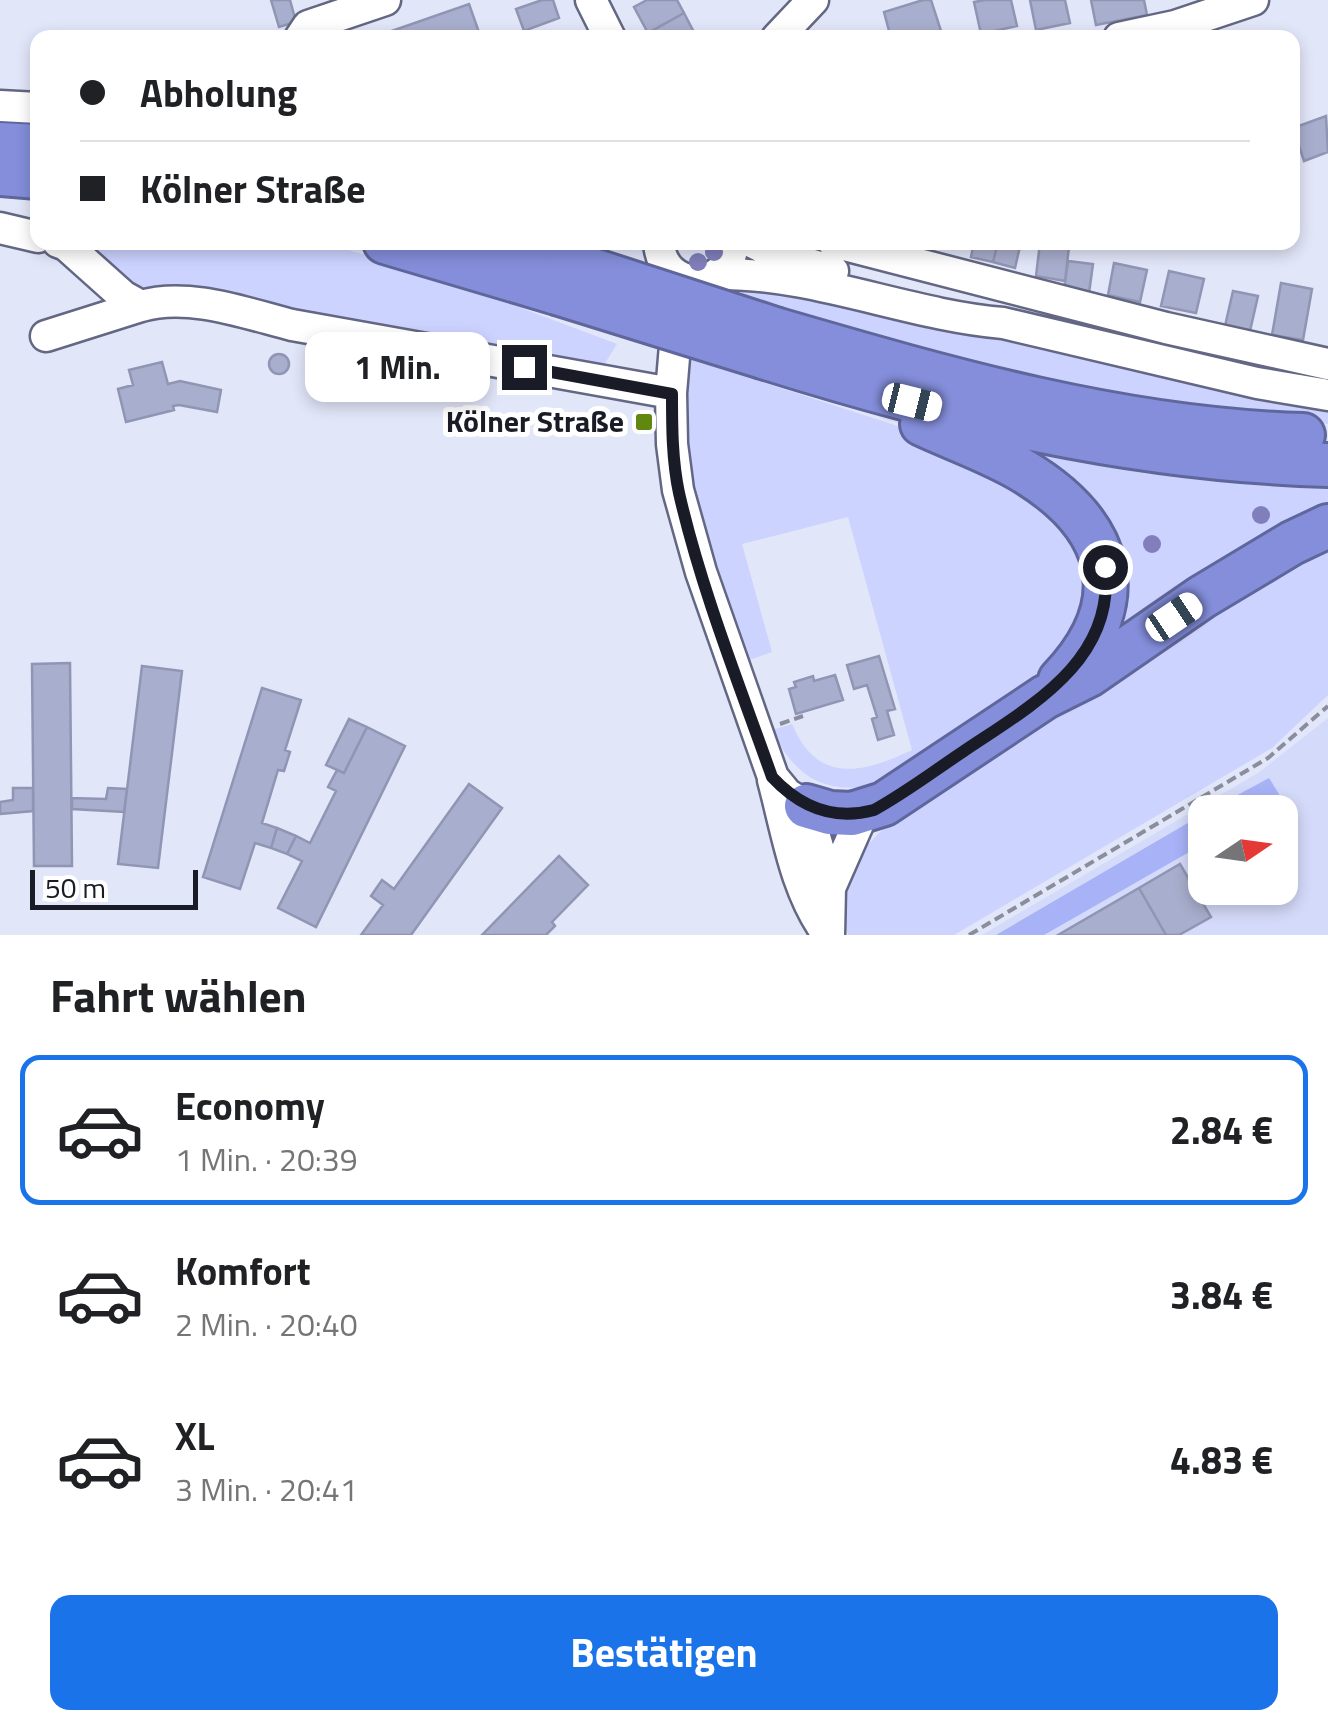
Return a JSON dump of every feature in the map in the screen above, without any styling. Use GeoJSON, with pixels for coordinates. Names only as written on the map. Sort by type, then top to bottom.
{"type":"FeatureCollection","features":[{"type":"Feature","properties":{"kind":"highway"},"geometry":{"type":"LineString","coordinates":[[0,144],[30,146]]}},
{"type":"Feature","properties":{"kind":"highway"},"geometry":{"type":"LineString","coordinates":[[0,174],[30,176]]}},
{"type":"Feature","properties":{"kind":"highway"},"geometry":{"type":"LineString","coordinates":[[425,250],[562,278],[771,344],[1073,408],[1178,424],[1328,436]]}},
{"type":"Feature","properties":{"kind":"highway"},"geometry":{"type":"LineString","coordinates":[[513,250],[562,278]]}},
{"type":"Feature","properties":{"kind":"highway"},"geometry":{"type":"LineString","coordinates":[[771,344],[827,377],[1019,468],[1078,515],[1096,540],[1108,593],[1100,623],[1080,660],[1045,696]]}},
{"type":"Feature","properties":{"kind":"highway"},"geometry":{"type":"LineString","coordinates":[[827,377],[1040,433],[1193,458],[1328,465]]}},
{"type":"Feature","properties":{"kind":"highway"},"geometry":{"type":"LineString","coordinates":[[806,806],[830,812],[864,812],[884,804],[1045,696],[1089,675],[1215,590],[1328,526]]}},
{"type":"Feature","properties":{"kind":"street"},"geometry":{"type":"LineString","coordinates":[[305,30],[386,0]]}},
{"type":"Feature","properties":{"kind":"street"},"geometry":{"type":"LineString","coordinates":[[592,0],[606,30]]}},
{"type":"Feature","properties":{"kind":"street"},"geometry":{"type":"LineString","coordinates":[[784,30],[812,0]]}},
{"type":"Feature","properties":{"kind":"street"},"geometry":{"type":"LineString","coordinates":[[1156,30],[1253,0]]}},
{"type":"Feature","properties":{"kind":"street"},"geometry":{"type":"LineString","coordinates":[[0,106],[30,108]]}},
{"type":"Feature","properties":{"kind":"street"},"geometry":{"type":"LineString","coordinates":[[0,228],[30,236]]}},
{"type":"Feature","properties":{"kind":"street"},"geometry":{"type":"LineString","coordinates":[[72,250],[123,296],[141,306]]}},
{"type":"Feature","properties":{"kind":"street"},"geometry":{"type":"LineString","coordinates":[[661,250],[666,267],[681,278],[702,282],[719,274],[762,275],[962,320],[1003,323]]}},
{"type":"Feature","properties":{"kind":"street"},"geometry":{"type":"LineString","coordinates":[[719,274],[732,250]]}},
{"type":"Feature","properties":{"kind":"street"},"geometry":{"type":"LineString","coordinates":[[768,250],[918,292],[1003,323],[1257,384],[1316,393],[1319,363],[864,250]]}},
{"type":"Feature","properties":{"kind":"street"},"geometry":{"type":"LineString","coordinates":[[681,278],[672,394],[672,444],[678,490],[701,572],[772,777],[816,886]]}},
{"type":"Feature","properties":{"kind":"street"},"geometry":{"type":"LineString","coordinates":[[46,336],[161,300],[234,310],[292,325],[672,394]]}},
{"type":"Feature","properties":{"kind":"street"},"geometry":{"type":"LineString","coordinates":[[772,777],[806,806],[816,886],[812,913],[828,935]]}},
{"type":"Feature","properties":{"kind":"street"},"geometry":{"type":"LineString","coordinates":[[816,886],[864,812]]}},
{"type":"Feature","properties":{"kind":"path"},"geometry":{"type":"LineString","coordinates":[[969,935],[1268,758],[1328,706]]}},
{"type":"Feature","properties":{"kind":"path"},"geometry":{"type":"LineString","coordinates":[[780,724],[803,716]]}},
{"type":"Feature","properties":{"kind":"shaded area"},"geometry":{"type":"Polygon","coordinates":[[[87,250],[348,250],[431,274],[617,344],[602,368],[141,297],[87,250]]]}},
{"type":"Feature","properties":{"kind":"shaded area"},"geometry":{"type":"Polygon","coordinates":[[[738,283],[1328,406],[1328,424],[1219,417],[1086,394],[717,297],[723,288],[738,283]]]}},
{"type":"Feature","properties":{"kind":"shaded area"},"geometry":{"type":"Polygon","coordinates":[[[688,358],[907,429],[1031,487],[1096,571],[1056,669],[880,784],[844,788],[802,772],[772,730],[792,724],[814,757],[843,769],[876,764],[912,750],[848,517],[742,544],[772,652],[746,661],[699,513],[687,438],[688,358]]]}},
{"type":"Feature","properties":{"kind":"shaded area"},"geometry":{"type":"Polygon","coordinates":[[[1006,447],[1148,474],[1328,487],[1328,513],[1105,651],[1113,604],[1006,447]]]}},
{"type":"Feature","properties":{"kind":"shaded area"},"geometry":{"type":"Polygon","coordinates":[[[1328,536],[1328,695],[1272,748],[954,935],[848,935],[844,893],[856,861],[910,805],[1328,536]]]}},
{"type":"Feature","properties":{"kind":"shaded area"},"geometry":{"type":"Polygon","coordinates":[[[1328,718],[1328,935],[982,935],[1188,814],[1188,905],[1298,905],[1298,795],[1221,795],[1258,773],[1328,718]]]}},
{"type":"Feature","properties":{"kind":"shaded area"},"geometry":{"type":"Polygon","coordinates":[[[1269,778],[1280,795],[1238,795],[1269,778]]]}},
{"type":"Feature","properties":{"kind":"shaded area"},"geometry":{"type":"Polygon","coordinates":[[[1188,823],[1188,853],[1044,935],[996,935],[1188,823]]]}},
{"type":"Feature","properties":{"kind":"building"},"geometry":{"type":"Polygon","coordinates":[[[271,0],[290,0],[296,22],[279,27],[271,0]]]}},
{"type":"Feature","properties":{"kind":"building"},"geometry":{"type":"Polygon","coordinates":[[[553,0],[559,18],[524,30],[516,9],[553,0]]]}},
{"type":"Feature","properties":{"kind":"building"},"geometry":{"type":"Polygon","coordinates":[[[647,0],[677,0],[684,13],[646,30],[634,7],[647,0]]]}},
{"type":"Feature","properties":{"kind":"building"},"geometry":{"type":"Polygon","coordinates":[[[931,0],[941,30],[889,30],[884,12],[931,0]]]}},
{"type":"Feature","properties":{"kind":"building"},"geometry":{"type":"Polygon","coordinates":[[[1011,0],[1017,26],[980,30],[974,2],[1011,0]]]}},
{"type":"Feature","properties":{"kind":"building"},"geometry":{"type":"Polygon","coordinates":[[[1030,0],[1065,0],[1070,23],[1036,30],[1030,0]]]}},
{"type":"Feature","properties":{"kind":"building"},"geometry":{"type":"Polygon","coordinates":[[[1091,0],[1144,0],[1147,15],[1096,25],[1091,0]]]}},
{"type":"Feature","properties":{"kind":"building"},"geometry":{"type":"Polygon","coordinates":[[[469,4],[478,30],[394,30],[469,4]]]}},
{"type":"Feature","properties":{"kind":"building"},"geometry":{"type":"Polygon","coordinates":[[[684,13],[693,30],[653,30],[684,13]]]}},
{"type":"Feature","properties":{"kind":"building"},"geometry":{"type":"Polygon","coordinates":[[[1326,116],[1328,152],[1304,161],[1300,125],[1326,116]]]}},
{"type":"Feature","properties":{"kind":"building"},"geometry":{"type":"Polygon","coordinates":[[[972,250],[996,250],[993,262],[971,257],[972,250]]]}},
{"type":"Feature","properties":{"kind":"building"},"geometry":{"type":"Polygon","coordinates":[[[996,250],[1019,250],[1015,268],[993,262],[996,250]]]}},
{"type":"Feature","properties":{"kind":"building"},"geometry":{"type":"Polygon","coordinates":[[[1039,250],[1069,250],[1065,281],[1036,276],[1039,250]]]}},
{"type":"Feature","properties":{"kind":"building"},"geometry":{"type":"Polygon","coordinates":[[[1068,261],[1093,264],[1089,293],[1064,290],[1068,261]]]}},
{"type":"Feature","properties":{"kind":"building"},"geometry":{"type":"Polygon","coordinates":[[[1114,263],[1147,270],[1140,302],[1108,295],[1114,263]]]}},
{"type":"Feature","properties":{"kind":"building"},"geometry":{"type":"Polygon","coordinates":[[[1169,271],[1204,279],[1196,313],[1161,306],[1169,271]]]}},
{"type":"Feature","properties":{"kind":"building"},"geometry":{"type":"Polygon","coordinates":[[[1281,283],[1312,289],[1303,340],[1272,335],[1281,283]]]}},
{"type":"Feature","properties":{"kind":"building"},"geometry":{"type":"Polygon","coordinates":[[[1233,291],[1258,296],[1250,331],[1225,326],[1233,291]]]}},
{"type":"Feature","properties":{"kind":"building"},"geometry":{"type":"Polygon","coordinates":[[[279,354],[289,364],[279,374],[269,364],[279,354]]]}},
{"type":"Feature","properties":{"kind":"building"},"geometry":{"type":"Polygon","coordinates":[[[339,356],[363,356],[363,371],[339,370],[339,356]]]}},
{"type":"Feature","properties":{"kind":"building"},"geometry":{"type":"Polygon","coordinates":[[[162,362],[168,384],[180,381],[221,390],[217,412],[179,405],[173,406],[174,410],[126,422],[118,389],[133,385],[129,370],[162,362]]]}},
{"type":"Feature","properties":{"kind":"building"},"geometry":{"type":"Polygon","coordinates":[[[879,656],[895,709],[887,711],[894,735],[878,740],[872,719],[877,717],[867,685],[854,689],[847,665],[879,656]]]}},
{"type":"Feature","properties":{"kind":"building"},"geometry":{"type":"Polygon","coordinates":[[[70,663],[72,866],[34,866],[32,664],[70,663]]]}},
{"type":"Feature","properties":{"kind":"building"},"geometry":{"type":"Polygon","coordinates":[[[142,666],[182,671],[158,868],[118,864],[142,666]]]}},
{"type":"Feature","properties":{"kind":"building"},"geometry":{"type":"Polygon","coordinates":[[[835,675],[843,700],[796,714],[789,689],[796,687],[794,682],[835,675]]]}},
{"type":"Feature","properties":{"kind":"building"},"geometry":{"type":"Polygon","coordinates":[[[262,688],[301,700],[285,750],[290,752],[284,771],[278,770],[262,823],[277,828],[271,848],[255,843],[240,889],[203,877],[262,688]]]}},
{"type":"Feature","properties":{"kind":"building"},"geometry":{"type":"Polygon","coordinates":[[[349,719],[367,727],[344,773],[326,765],[349,719]]]}},
{"type":"Feature","properties":{"kind":"building"},"geometry":{"type":"Polygon","coordinates":[[[367,727],[405,746],[316,927],[278,908],[302,861],[287,854],[296,836],[310,843],[336,791],[328,787],[337,770],[344,773],[367,727]]]}},
{"type":"Feature","properties":{"kind":"building"},"geometry":{"type":"Polygon","coordinates":[[[469,784],[502,808],[411,935],[361,935],[383,905],[371,896],[382,880],[394,889],[469,784]]]}},
{"type":"Feature","properties":{"kind":"building"},"geometry":{"type":"Polygon","coordinates":[[[13,788],[33,788],[33,811],[0,814],[0,802],[13,800],[13,788]]]}},
{"type":"Feature","properties":{"kind":"building"},"geometry":{"type":"Polygon","coordinates":[[[108,788],[127,789],[124,812],[72,809],[72,798],[106,799],[108,788]]]}},
{"type":"Feature","properties":{"kind":"building"},"geometry":{"type":"Polygon","coordinates":[[[277,828],[296,836],[287,854],[271,848],[277,828]]]}},
{"type":"Feature","properties":{"kind":"building"},"geometry":{"type":"Polygon","coordinates":[[[559,856],[588,885],[552,922],[555,926],[546,935],[482,935],[559,856]]]}},
{"type":"Feature","properties":{"kind":"building"},"geometry":{"type":"Polygon","coordinates":[[[1180,864],[1188,878],[1188,905],[1204,905],[1211,917],[1179,935],[1166,935],[1139,888],[1180,864]]]}},
{"type":"Feature","properties":{"kind":"building"},"geometry":{"type":"Polygon","coordinates":[[[1139,888],[1166,935],[1058,935],[1139,888]]]}},
{"type":"Feature","properties":{"kind":"place","name":"Kölner Straße"},"geometry":{"type":"Point","coordinates":[644,422]}},
{"type":"Feature","properties":{"kind":"route"},"geometry":{"type":"LineString","coordinates":[[524,367],[672,394],[672,444],[678,490],[701,572],[772,777],[806,806],[842,814],[874,810],[1045,696],[1080,660],[1100,623],[1108,593],[1105,567]]}}]}
